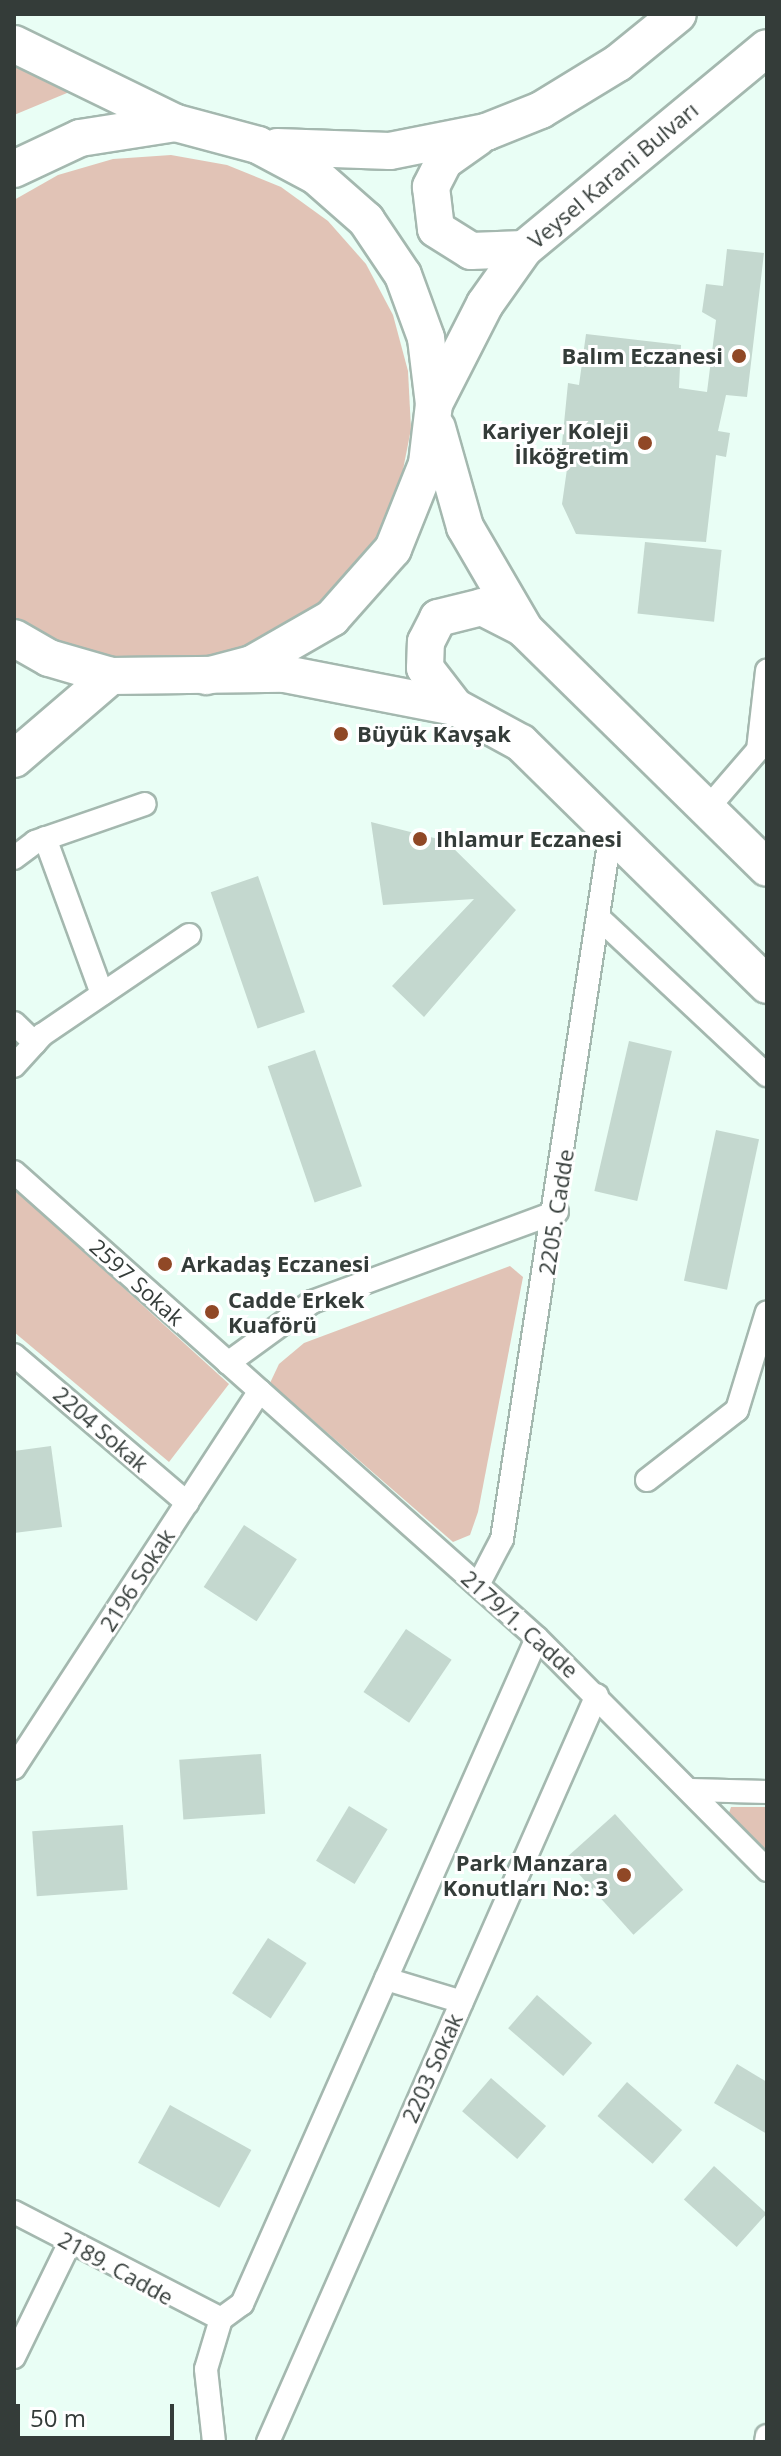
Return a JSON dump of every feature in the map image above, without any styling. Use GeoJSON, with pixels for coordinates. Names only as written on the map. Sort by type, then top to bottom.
{"type":"FeatureCollection","features":[{"type":"Feature","properties":{"kind":"main road"},"geometry":{"type":"LineString","coordinates":[[14,44],[176,123],[258,145],[390,151],[486,132],[541,110],[618,63],[678,14]]}},
{"type":"Feature","properties":{"kind":"main road","name":"Veysel Karani Bulvarı"},"geometry":{"type":"LineString","coordinates":[[434,411],[485,304],[524,249],[767,48]]}},
{"type":"Feature","properties":{"kind":"main road"},"geometry":{"type":"LineString","coordinates":[[14,169],[80,138],[176,123]]}},
{"type":"Feature","properties":{"kind":"main road"},"geometry":{"type":"LineString","coordinates":[[486,132],[437,174],[430,208],[436,229],[471,251],[524,249]]}},
{"type":"Feature","properties":{"kind":"main road"},"geometry":{"type":"LineString","coordinates":[[258,145],[316,176],[366,220],[396,264],[426,338],[434,411],[465,527],[525,630],[767,868]]}},
{"type":"Feature","properties":{"kind":"main road"},"geometry":{"type":"LineString","coordinates":[[207,676],[294,644],[365,586],[414,508],[434,411]]}},
{"type":"Feature","properties":{"kind":"main road"},"geometry":{"type":"LineString","coordinates":[[455,707],[425,668],[426,642],[438,618],[482,607],[525,630]]}},
{"type":"Feature","properties":{"kind":"main road"},"geometry":{"type":"LineString","coordinates":[[14,638],[49,658],[111,676],[326,679],[455,707],[521,743],[767,985]]}},
{"type":"Feature","properties":{"kind":"main road"},"geometry":{"type":"LineString","coordinates":[[14,759],[111,676]]}},
{"type":"Feature","properties":{"kind":"street"},"geometry":{"type":"LineString","coordinates":[[707,809],[763,754],[767,671]]}},
{"type":"Feature","properties":{"kind":"street"},"geometry":{"type":"LineString","coordinates":[[14,858],[45,838],[145,804]]}},
{"type":"Feature","properties":{"kind":"street","name":"2205. Cadde"},"geometry":{"type":"LineString","coordinates":[[478,1585],[502,1539],[557,1212],[611,831]]}},
{"type":"Feature","properties":{"kind":"street"},"geometry":{"type":"LineString","coordinates":[[45,838],[102,994]]}},
{"type":"Feature","properties":{"kind":"street"},"geometry":{"type":"LineString","coordinates":[[599,918],[767,1075]]}},
{"type":"Feature","properties":{"kind":"street"},"geometry":{"type":"LineString","coordinates":[[14,1066],[35,1043],[189,935]]}},
{"type":"Feature","properties":{"kind":"street"},"geometry":{"type":"LineString","coordinates":[[14,1023],[35,1043]]}},
{"type":"Feature","properties":{"kind":"street","name":"2597 Sokak"},"geometry":{"type":"LineString","coordinates":[[14,1172],[260,1391]]}},
{"type":"Feature","properties":{"kind":"street"},"geometry":{"type":"LineString","coordinates":[[228,1363],[312,1302],[557,1212]]}},
{"type":"Feature","properties":{"kind":"street"},"geometry":{"type":"LineString","coordinates":[[647,1480],[737,1410],[767,1312]]}},
{"type":"Feature","properties":{"kind":"street","name":"2204 Sokak"},"geometry":{"type":"LineString","coordinates":[[14,1355],[187,1503]]}},
{"type":"Feature","properties":{"kind":"street","name":"2179/1. Cadde"},"geometry":{"type":"LineString","coordinates":[[260,1391],[537,1638],[597,1695],[767,1870]]}},
{"type":"Feature","properties":{"kind":"street","name":"2196 Sokak"},"geometry":{"type":"LineString","coordinates":[[14,1768],[260,1391]]}},
{"type":"Feature","properties":{"kind":"street"},"geometry":{"type":"LineString","coordinates":[[214,2442],[206,2369],[221,2319],[242,2304],[537,1638]]}},
{"type":"Feature","properties":{"kind":"street","name":"2203 Sokak"},"geometry":{"type":"LineString","coordinates":[[268,2442],[597,1695]]}},
{"type":"Feature","properties":{"kind":"street"},"geometry":{"type":"LineString","coordinates":[[691,1790],[767,1792]]}},
{"type":"Feature","properties":{"kind":"street"},"geometry":{"type":"LineString","coordinates":[[386,1979],[462,2002]]}},
{"type":"Feature","properties":{"kind":"street","name":"2189. Cadde"},"geometry":{"type":"LineString","coordinates":[[14,2212],[221,2319]]}},
{"type":"Feature","properties":{"kind":"street"},"geometry":{"type":"LineString","coordinates":[[14,2357],[70,2242]]}},
{"type":"Feature","properties":{"kind":"shaded area"},"geometry":{"type":"Polygon","coordinates":[[[14,60],[79,88],[14,115],[14,60]]]}},
{"type":"Feature","properties":{"kind":"shaded area"},"geometry":{"type":"Polygon","coordinates":[[[171,155],[227,165],[281,187],[328,221],[366,264],[393,315],[408,371],[411,429],[400,485],[376,542],[339,590],[291,628],[236,654],[176,666],[115,664],[57,647],[14,622],[14,200],[58,175],[113,159],[171,155]]]}},
{"type":"Feature","properties":{"kind":"shaded area"},"geometry":{"type":"Polygon","coordinates":[[[14,1188],[229,1384],[169,1462],[14,1332],[14,1188]]]}},
{"type":"Feature","properties":{"kind":"shaded area"},"geometry":{"type":"Polygon","coordinates":[[[510,1266],[523,1277],[478,1512],[470,1535],[453,1542],[270,1383],[279,1364],[304,1343],[510,1266]]]}},
{"type":"Feature","properties":{"kind":"shaded area"},"geometry":{"type":"Polygon","coordinates":[[[731,1807],[767,1807],[767,1857],[728,1816],[731,1807]]]}},
{"type":"Feature","properties":{"kind":"building","name":"Kariyer Koleji İlköğretim"},"geometry":{"type":"Polygon","coordinates":[[[727,249],[764,253],[747,397],[726,395],[718,431],[730,433],[726,457],[716,455],[706,542],[576,534],[562,504],[569,455],[561,454],[568,383],[579,385],[586,334],[681,345],[679,388],[707,392],[716,320],[702,312],[706,284],[723,286],[727,249]]]}},
{"type":"Feature","properties":{"kind":"building"},"geometry":{"type":"Polygon","coordinates":[[[645,542],[722,550],[714,622],[637,614],[645,542]]]}},
{"type":"Feature","properties":{"kind":"building"},"geometry":{"type":"Polygon","coordinates":[[[371,822],[446,841],[516,910],[424,1017],[392,986],[474,899],[383,905],[371,822]]]}},
{"type":"Feature","properties":{"kind":"building"},"geometry":{"type":"Polygon","coordinates":[[[258,876],[305,1012],[258,1028],[211,892],[258,876]]]}},
{"type":"Feature","properties":{"kind":"building"},"geometry":{"type":"Polygon","coordinates":[[[629,1041],[672,1051],[637,1201],[594,1191],[629,1041]]]}},
{"type":"Feature","properties":{"kind":"building"},"geometry":{"type":"Polygon","coordinates":[[[315,1050],[362,1186],[315,1202],[268,1066],[315,1050]]]}},
{"type":"Feature","properties":{"kind":"building"},"geometry":{"type":"Polygon","coordinates":[[[716,1130],[759,1139],[727,1290],[684,1281],[716,1130]]]}},
{"type":"Feature","properties":{"kind":"building"},"geometry":{"type":"Polygon","coordinates":[[[51,1446],[62,1527],[14,1533],[14,1451],[51,1446]]]}},
{"type":"Feature","properties":{"kind":"building"},"geometry":{"type":"Polygon","coordinates":[[[244,1525],[297,1559],[257,1621],[204,1587],[244,1525]]]}},
{"type":"Feature","properties":{"kind":"building"},"geometry":{"type":"Polygon","coordinates":[[[406,1629],[452,1660],[409,1723],[364,1692],[406,1629]]]}},
{"type":"Feature","properties":{"kind":"building"},"geometry":{"type":"Polygon","coordinates":[[[261,1754],[265,1814],[183,1820],[179,1760],[261,1754]]]}},
{"type":"Feature","properties":{"kind":"building"},"geometry":{"type":"Polygon","coordinates":[[[349,1806],[388,1829],[355,1884],[316,1861],[349,1806]]]}},
{"type":"Feature","properties":{"kind":"building","name":"Park Manzara Konutları No: 3"},"geometry":{"type":"Polygon","coordinates":[[[615,1814],[683,1890],[633,1935],[565,1859],[615,1814]]]}},
{"type":"Feature","properties":{"kind":"building"},"geometry":{"type":"Polygon","coordinates":[[[123,1825],[128,1890],[37,1896],[32,1831],[123,1825]]]}},
{"type":"Feature","properties":{"kind":"building"},"geometry":{"type":"Polygon","coordinates":[[[268,1938],[307,1963],[271,2018],[232,1993],[268,1938]]]}},
{"type":"Feature","properties":{"kind":"building"},"geometry":{"type":"Polygon","coordinates":[[[537,1995],[592,2043],[563,2076],[508,2028],[537,1995]]]}},
{"type":"Feature","properties":{"kind":"building"},"geometry":{"type":"Polygon","coordinates":[[[737,2064],[767,2082],[767,2134],[714,2103],[737,2064]]]}},
{"type":"Feature","properties":{"kind":"building"},"geometry":{"type":"Polygon","coordinates":[[[491,2078],[546,2126],[517,2159],[462,2111],[491,2078]]]}},
{"type":"Feature","properties":{"kind":"building"},"geometry":{"type":"Polygon","coordinates":[[[627,2082],[682,2130],[653,2164],[597,2116],[627,2082]]]}},
{"type":"Feature","properties":{"kind":"building"},"geometry":{"type":"Polygon","coordinates":[[[170,2105],[251,2150],[219,2208],[138,2163],[170,2105]]]}},
{"type":"Feature","properties":{"kind":"building"},"geometry":{"type":"Polygon","coordinates":[[[714,2166],[767,2214],[737,2247],[684,2199],[714,2166]]]}},
{"type":"Feature","properties":{"kind":"place","name":"Balım Eczanesi"},"geometry":{"type":"Point","coordinates":[739,356]}},
{"type":"Feature","properties":{"kind":"place","name":"Kariyer Koleji İlköğretim"},"geometry":{"type":"Point","coordinates":[645,443]}},
{"type":"Feature","properties":{"kind":"place","name":"Büyük Kavşak"},"geometry":{"type":"Point","coordinates":[341,734]}},
{"type":"Feature","properties":{"kind":"place","name":"Ihlamur Eczanesi"},"geometry":{"type":"Point","coordinates":[420,839]}},
{"type":"Feature","properties":{"kind":"place","name":"Arkadaş Eczanesi"},"geometry":{"type":"Point","coordinates":[165,1264]}},
{"type":"Feature","properties":{"kind":"place","name":"Cadde Erkek Kuaförü"},"geometry":{"type":"Point","coordinates":[212,1312]}},
{"type":"Feature","properties":{"kind":"place","name":"Park Manzara Konutları No: 3"},"geometry":{"type":"Point","coordinates":[624,1875]}}]}
